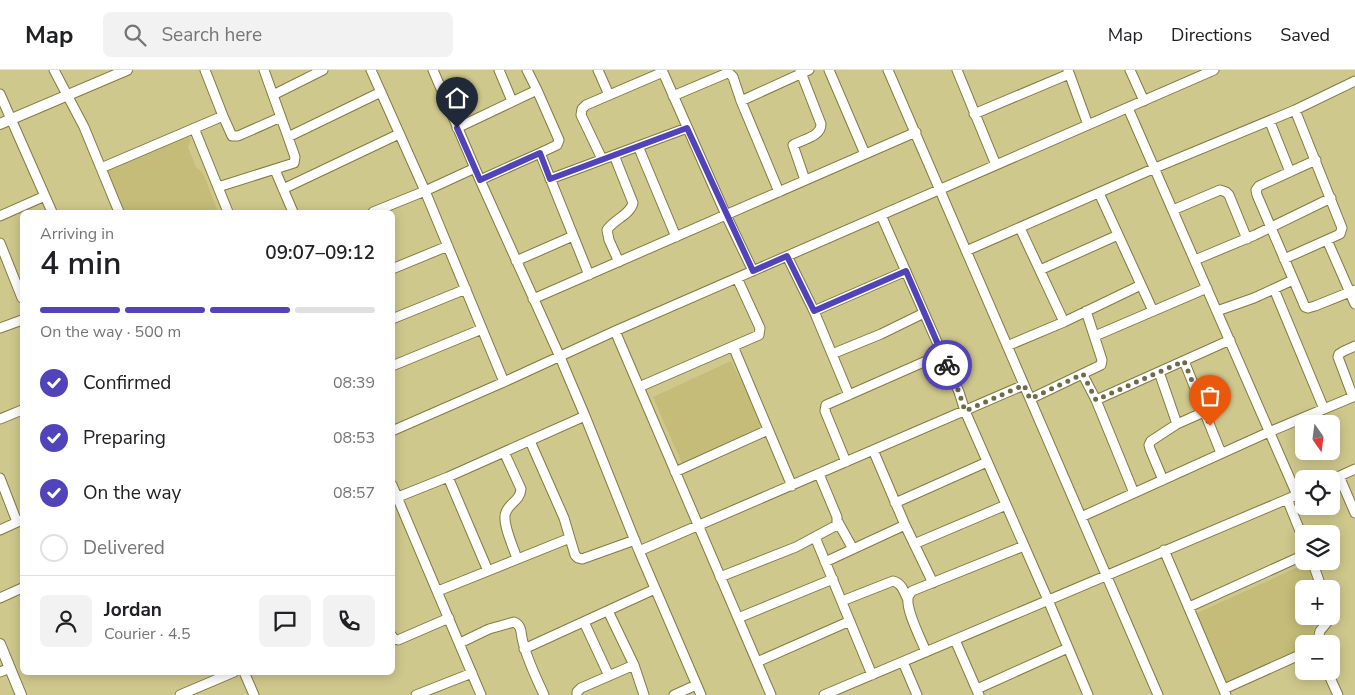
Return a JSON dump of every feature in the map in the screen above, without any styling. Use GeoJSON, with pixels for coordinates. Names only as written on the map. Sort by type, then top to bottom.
{"type":"FeatureCollection","features":[{"type":"Feature","properties":{"kind":"street"},"geometry":{"type":"LineString","coordinates":[[54,70],[84,127],[118,210]]}},
{"type":"Feature","properties":{"kind":"street"},"geometry":{"type":"LineString","coordinates":[[0,124],[127,70]]}},
{"type":"Feature","properties":{"kind":"street"},"geometry":{"type":"LineString","coordinates":[[205,70],[232,136],[234,137],[281,117]]}},
{"type":"Feature","properties":{"kind":"street"},"geometry":{"type":"LineString","coordinates":[[218,187],[275,170],[295,161],[264,70]]}},
{"type":"Feature","properties":{"kind":"street"},"geometry":{"type":"LineString","coordinates":[[273,95],[323,70]]}},
{"type":"Feature","properties":{"kind":"street"},"geometry":{"type":"LineString","coordinates":[[371,70],[425,191],[504,382]]}},
{"type":"Feature","properties":{"kind":"street"},"geometry":{"type":"LineString","coordinates":[[432,70],[474,168],[560,357],[634,540],[701,695]]}},
{"type":"Feature","properties":{"kind":"street"},"geometry":{"type":"LineString","coordinates":[[498,70],[512,101]]}},
{"type":"Feature","properties":{"kind":"street"},"geometry":{"type":"LineString","coordinates":[[480,180],[557,145],[559,140],[527,70]]}},
{"type":"Feature","properties":{"kind":"street"},"geometry":{"type":"LineString","coordinates":[[598,70],[609,95]]}},
{"type":"Feature","properties":{"kind":"street"},"geometry":{"type":"LineString","coordinates":[[829,70],[865,154]]}},
{"type":"Feature","properties":{"kind":"street"},"geometry":{"type":"LineString","coordinates":[[888,70],[1158,695]]}},
{"type":"Feature","properties":{"kind":"street"},"geometry":{"type":"LineString","coordinates":[[958,70],[996,165]]}},
{"type":"Feature","properties":{"kind":"street"},"geometry":{"type":"LineString","coordinates":[[1130,70],[1144,101]]}},
{"type":"Feature","properties":{"kind":"street"},"geometry":{"type":"LineString","coordinates":[[395,430],[560,357],[614,331],[1214,70]]}},
{"type":"Feature","properties":{"kind":"street"},"geometry":{"type":"LineString","coordinates":[[602,159],[581,115],[582,108],[663,71],[726,215],[753,271]]}},
{"type":"Feature","properties":{"kind":"street"},"geometry":{"type":"LineString","coordinates":[[741,101],[803,71],[821,124],[820,131],[814,136],[793,145],[805,180]]}},
{"type":"Feature","properties":{"kind":"street"},"geometry":{"type":"LineString","coordinates":[[974,114],[1068,72],[1088,125]]}},
{"type":"Feature","properties":{"kind":"street"},"geometry":{"type":"LineString","coordinates":[[673,96],[729,73],[733,78],[779,192]]}},
{"type":"Feature","properties":{"kind":"street"},"geometry":{"type":"LineString","coordinates":[[966,251],[1155,168],[1270,122],[1355,81]]}},
{"type":"Feature","properties":{"kind":"street"},"geometry":{"type":"LineString","coordinates":[[457,128],[537,90]]}},
{"type":"Feature","properties":{"kind":"street"},"geometry":{"type":"LineString","coordinates":[[288,137],[381,92]]}},
{"type":"Feature","properties":{"kind":"street"},"geometry":{"type":"LineString","coordinates":[[0,94],[51,210]]}},
{"type":"Feature","properties":{"kind":"street"},"geometry":{"type":"LineString","coordinates":[[1128,108],[1269,432],[1295,483]]}},
{"type":"Feature","properties":{"kind":"street"},"geometry":{"type":"LineString","coordinates":[[1284,259],[1340,234],[1342,228],[1295,110]]}},
{"type":"Feature","properties":{"kind":"street"},"geometry":{"type":"LineString","coordinates":[[101,168],[223,116]]}},
{"type":"Feature","properties":{"kind":"street"},"geometry":{"type":"LineString","coordinates":[[1270,122],[1290,172]]}},
{"type":"Feature","properties":{"kind":"street"},"geometry":{"type":"LineString","coordinates":[[194,128],[226,210]]}},
{"type":"Feature","properties":{"kind":"street"},"geometry":{"type":"LineString","coordinates":[[550,179],[687,128]]}},
{"type":"Feature","properties":{"kind":"street"},"geometry":{"type":"LineString","coordinates":[[533,299],[916,132]]}},
{"type":"Feature","properties":{"kind":"street"},"geometry":{"type":"LineString","coordinates":[[283,189],[399,134]]}},
{"type":"Feature","properties":{"kind":"street"},"geometry":{"type":"LineString","coordinates":[[638,146],[676,237]]}},
{"type":"Feature","properties":{"kind":"street"},"geometry":{"type":"LineString","coordinates":[[540,153],[589,274]]}},
{"type":"Feature","properties":{"kind":"street"},"geometry":{"type":"LineString","coordinates":[[614,155],[633,202],[633,206],[607,230],[609,240],[619,262]]}},
{"type":"Feature","properties":{"kind":"street"},"geometry":{"type":"LineString","coordinates":[[1316,160],[1259,186],[1256,190],[1257,195],[1305,307],[1315,306],[1352,291]]}},
{"type":"Feature","properties":{"kind":"street"},"geometry":{"type":"LineString","coordinates":[[378,210],[474,168]]}},
{"type":"Feature","properties":{"kind":"street"},"geometry":{"type":"LineString","coordinates":[[275,170],[291,210]]}},
{"type":"Feature","properties":{"kind":"street"},"geometry":{"type":"LineString","coordinates":[[1173,210],[1220,190],[1224,191],[1228,195],[1247,239]]}},
{"type":"Feature","properties":{"kind":"street"},"geometry":{"type":"LineString","coordinates":[[1099,193],[1153,311]]}},
{"type":"Feature","properties":{"kind":"street"},"geometry":{"type":"LineString","coordinates":[[0,216],[45,196]]}},
{"type":"Feature","properties":{"kind":"street"},"geometry":{"type":"LineString","coordinates":[[1195,260],[1247,239],[1331,198]]}},
{"type":"Feature","properties":{"kind":"street"},"geometry":{"type":"LineString","coordinates":[[881,215],[1048,600],[1068,648],[1084,694]]}},
{"type":"Feature","properties":{"kind":"street"},"geometry":{"type":"LineString","coordinates":[[1020,228],[1064,322]]}},
{"type":"Feature","properties":{"kind":"street"},"geometry":{"type":"LineString","coordinates":[[1040,270],[1118,235]]}},
{"type":"Feature","properties":{"kind":"street"},"geometry":{"type":"LineString","coordinates":[[516,261],[573,236]]}},
{"type":"Feature","properties":{"kind":"street"},"geometry":{"type":"LineString","coordinates":[[1327,240],[1352,291],[1355,304]]}},
{"type":"Feature","properties":{"kind":"street"},"geometry":{"type":"LineString","coordinates":[[0,243],[20,293]]}},
{"type":"Feature","properties":{"kind":"street"},"geometry":{"type":"LineString","coordinates":[[395,268],[448,246]]}},
{"type":"Feature","properties":{"kind":"street"},"geometry":{"type":"LineString","coordinates":[[787,256],[814,311],[849,395]]}},
{"type":"Feature","properties":{"kind":"street"},"geometry":{"type":"LineString","coordinates":[[814,311],[906,271]]}},
{"type":"Feature","properties":{"kind":"street"},"geometry":{"type":"LineString","coordinates":[[639,387],[759,335],[760,328],[738,278]]}},
{"type":"Feature","properties":{"kind":"street"},"geometry":{"type":"LineString","coordinates":[[1216,310],[1254,298],[1293,280]]}},
{"type":"Feature","properties":{"kind":"street"},"geometry":{"type":"LineString","coordinates":[[1007,346],[1064,322],[1141,285]]}},
{"type":"Feature","properties":{"kind":"street"},"geometry":{"type":"LineString","coordinates":[[1095,336],[1207,288]]}},
{"type":"Feature","properties":{"kind":"street"},"geometry":{"type":"LineString","coordinates":[[395,318],[466,289]]}},
{"type":"Feature","properties":{"kind":"street"},"geometry":{"type":"LineString","coordinates":[[1274,289],[1324,409]]}},
{"type":"Feature","properties":{"kind":"street"},"geometry":{"type":"LineString","coordinates":[[1030,399],[1100,367],[1102,360],[1086,311]]}},
{"type":"Feature","properties":{"kind":"street"},"geometry":{"type":"LineString","coordinates":[[832,354],[881,334],[924,313]]}},
{"type":"Feature","properties":{"kind":"street"},"geometry":{"type":"LineString","coordinates":[[0,328],[20,321]]}},
{"type":"Feature","properties":{"kind":"street"},"geometry":{"type":"LineString","coordinates":[[395,365],[482,330]]}},
{"type":"Feature","properties":{"kind":"street"},"geometry":{"type":"LineString","coordinates":[[614,331],[771,695]]}},
{"type":"Feature","properties":{"kind":"street"},"geometry":{"type":"LineString","coordinates":[[1096,400],[1230,340]]}},
{"type":"Feature","properties":{"kind":"street"},"geometry":{"type":"LineString","coordinates":[[733,346],[792,486]]}},
{"type":"Feature","properties":{"kind":"street"},"geometry":{"type":"LineString","coordinates":[[1081,517],[1269,432],[1354,396],[1338,358],[1339,354],[1344,350],[1355,346]]}},
{"type":"Feature","properties":{"kind":"street"},"geometry":{"type":"LineString","coordinates":[[846,462],[824,409],[826,405],[942,354]]}},
{"type":"Feature","properties":{"kind":"street"},"geometry":{"type":"LineString","coordinates":[[1184,361],[1222,454]]}},
{"type":"Feature","properties":{"kind":"street"},"geometry":{"type":"LineString","coordinates":[[1159,372],[1177,424]]}},
{"type":"Feature","properties":{"kind":"street"},"geometry":{"type":"LineString","coordinates":[[1083,374],[1096,400],[1134,493]]}},
{"type":"Feature","properties":{"kind":"street"},"geometry":{"type":"LineString","coordinates":[[639,551],[1024,385]]}},
{"type":"Feature","properties":{"kind":"street"},"geometry":{"type":"LineString","coordinates":[[0,419],[20,411]]}},
{"type":"Feature","properties":{"kind":"street"},"geometry":{"type":"LineString","coordinates":[[1163,480],[1150,449],[1151,441],[1177,424],[1204,412]]}},
{"type":"Feature","properties":{"kind":"street"},"geometry":{"type":"LineString","coordinates":[[481,695],[438,591],[395,498],[448,477],[585,416]]}},
{"type":"Feature","properties":{"kind":"street"},"geometry":{"type":"LineString","coordinates":[[675,472],[768,430]]}},
{"type":"Feature","properties":{"kind":"street"},"geometry":{"type":"LineString","coordinates":[[530,441],[564,518],[578,558],[582,559],[634,540]]}},
{"type":"Feature","properties":{"kind":"street"},"geometry":{"type":"LineString","coordinates":[[873,450],[895,503],[933,582]]}},
{"type":"Feature","properties":{"kind":"street"},"geometry":{"type":"LineString","coordinates":[[504,452],[521,489],[520,495],[505,512],[505,522],[517,559]]}},
{"type":"Feature","properties":{"kind":"street"},"geometry":{"type":"LineString","coordinates":[[895,503],[987,462]]}},
{"type":"Feature","properties":{"kind":"street"},"geometry":{"type":"LineString","coordinates":[[1340,476],[1355,469]]}},
{"type":"Feature","properties":{"kind":"street"},"geometry":{"type":"LineString","coordinates":[[819,474],[838,522],[853,549]]}},
{"type":"Feature","properties":{"kind":"street"},"geometry":{"type":"LineString","coordinates":[[448,477],[488,571]]}},
{"type":"Feature","properties":{"kind":"street"},"geometry":{"type":"LineString","coordinates":[[0,478],[20,521],[0,530]]}},
{"type":"Feature","properties":{"kind":"street"},"geometry":{"type":"LineString","coordinates":[[1340,487],[1355,513]]}},
{"type":"Feature","properties":{"kind":"street"},"geometry":{"type":"LineString","coordinates":[[824,695],[1295,495]]}},
{"type":"Feature","properties":{"kind":"street"},"geometry":{"type":"LineString","coordinates":[[1287,499],[1298,525]]}},
{"type":"Feature","properties":{"kind":"street"},"geometry":{"type":"LineString","coordinates":[[914,544],[1006,505]]}},
{"type":"Feature","properties":{"kind":"street"},"geometry":{"type":"LineString","coordinates":[[720,577],[796,547],[837,525],[838,522]]}},
{"type":"Feature","properties":{"kind":"street"},"geometry":{"type":"LineString","coordinates":[[825,562],[905,525]]}},
{"type":"Feature","properties":{"kind":"street"},"geometry":{"type":"LineString","coordinates":[[815,537],[872,675]]}},
{"type":"Feature","properties":{"kind":"street"},"geometry":{"type":"LineString","coordinates":[[438,591],[570,538]]}},
{"type":"Feature","properties":{"kind":"street"},"geometry":{"type":"LineString","coordinates":[[908,600],[909,594],[912,591],[1024,546]]}},
{"type":"Feature","properties":{"kind":"street"},"geometry":{"type":"LineString","coordinates":[[1164,550],[1225,692],[1295,658]]}},
{"type":"Feature","properties":{"kind":"street"},"geometry":{"type":"LineString","coordinates":[[1189,607],[1295,559]]}},
{"type":"Feature","properties":{"kind":"street"},"geometry":{"type":"LineString","coordinates":[[738,618],[832,579]]}},
{"type":"Feature","properties":{"kind":"street"},"geometry":{"type":"LineString","coordinates":[[842,601],[893,581],[897,582],[908,600],[910,613],[926,652]]}},
{"type":"Feature","properties":{"kind":"street"},"geometry":{"type":"LineString","coordinates":[[0,598],[20,589]]}},
{"type":"Feature","properties":{"kind":"street"},"geometry":{"type":"LineString","coordinates":[[524,649],[655,589]]}},
{"type":"Feature","properties":{"kind":"street"},"geometry":{"type":"LineString","coordinates":[[608,611],[634,666],[644,695]]}},
{"type":"Feature","properties":{"kind":"street"},"geometry":{"type":"LineString","coordinates":[[395,639],[398,640],[449,618]]}},
{"type":"Feature","properties":{"kind":"street"},"geometry":{"type":"LineString","coordinates":[[756,662],[850,621]]}},
{"type":"Feature","properties":{"kind":"street"},"geometry":{"type":"LineString","coordinates":[[460,643],[490,629],[514,622],[518,623],[524,649],[544,695]]}},
{"type":"Feature","properties":{"kind":"street"},"geometry":{"type":"LineString","coordinates":[[584,622],[608,676]]}},
{"type":"Feature","properties":{"kind":"street"},"geometry":{"type":"LineString","coordinates":[[955,640],[978,692],[1068,648]]}},
{"type":"Feature","properties":{"kind":"street"},"geometry":{"type":"LineString","coordinates":[[0,644],[21,695]]}},
{"type":"Feature","properties":{"kind":"street"},"geometry":{"type":"LineString","coordinates":[[902,662],[917,695]]}},
{"type":"Feature","properties":{"kind":"street"},"geometry":{"type":"LineString","coordinates":[[578,695],[577,692],[581,688],[634,666]]}},
{"type":"Feature","properties":{"kind":"street"},"geometry":{"type":"LineString","coordinates":[[0,672],[10,668]]}},
{"type":"Feature","properties":{"kind":"street"},"geometry":{"type":"LineString","coordinates":[[420,694],[472,673]]}},
{"type":"Feature","properties":{"kind":"street"},"geometry":{"type":"LineString","coordinates":[[180,695],[227,675]]}},
{"type":"Feature","properties":{"kind":"street"},"geometry":{"type":"LineString","coordinates":[[248,675],[254,695]]}},
{"type":"Feature","properties":{"kind":"street"},"geometry":{"type":"LineString","coordinates":[[1331,680],[1338,695]]}},
{"type":"Feature","properties":{"kind":"street"},"geometry":{"type":"LineString","coordinates":[[674,695],[696,685]]}},
{"type":"Feature","properties":{"kind":"shaded area"},"geometry":{"type":"Polygon","coordinates":[[[187,133],[191,140],[188,147],[196,167],[203,173],[217,209],[120,210],[103,169],[187,133]]]}},
{"type":"Feature","properties":{"kind":"shaded area"},"geometry":{"type":"Polygon","coordinates":[[[731,361],[766,430],[683,466],[653,397],[731,361]]]}},
{"type":"Feature","properties":{"kind":"shaded area"},"geometry":{"type":"Polygon","coordinates":[[[1295,568],[1295,570],[1310,570],[1314,580],[1295,580],[1295,625],[1317,625],[1314,627],[1313,635],[1295,635],[1295,655],[1226,687],[1195,614],[1295,568]]]}},
{"type":"Feature","properties":{"kind":"way so far"},"geometry":{"type":"LineString","coordinates":[[947,365],[965,411],[1024,385],[1030,399],[1083,374],[1096,400],[1184,361],[1210,426]]}},
{"type":"Feature","properties":{"kind":"route"},"geometry":{"type":"LineString","coordinates":[[457,128],[480,180],[540,153],[550,179],[687,128],[753,271],[787,256],[814,311],[906,271],[947,365]]}}]}
